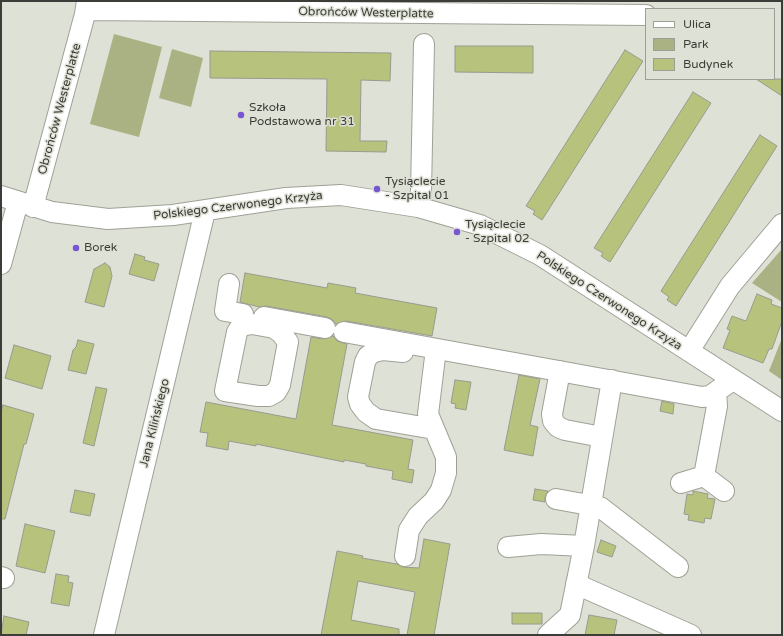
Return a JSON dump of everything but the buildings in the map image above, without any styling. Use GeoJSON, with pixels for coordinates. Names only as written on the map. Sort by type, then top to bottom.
{"type":"FeatureCollection","features":[{"type":"Feature","properties":{"kind":"street","name":"Obrońców Westerplatte"},"geometry":{"type":"LineString","coordinates":[[1,264],[17,202],[86,5],[645,15]]}},
{"type":"Feature","properties":{"kind":"street"},"geometry":{"type":"LineString","coordinates":[[418,207],[421,192],[424,44]]}},
{"type":"Feature","properties":{"kind":"street","name":"Polskiego Czerwonego Krzyża"},"geometry":{"type":"LineString","coordinates":[[17,202],[72,216],[108,219],[173,215],[286,198],[341,195],[418,207],[480,225],[540,255],[689,352],[731,378],[779,404]]}},
{"type":"Feature","properties":{"kind":"street","name":"Jana Kilińskiego"},"geometry":{"type":"LineString","coordinates":[[104,635],[205,211]]}},
{"type":"Feature","properties":{"kind":"street"},"geometry":{"type":"LineString","coordinates":[[689,352],[730,286],[782,224]]}},
{"type":"Feature","properties":{"kind":"street"},"geometry":{"type":"LineString","coordinates":[[229,284],[225,311],[242,320],[334,330],[435,353]]}},
{"type":"Feature","properties":{"kind":"street"},"geometry":{"type":"LineString","coordinates":[[434,429],[376,419],[366,412],[360,404],[358,397],[365,362],[374,352],[392,350],[435,353],[560,371],[702,396],[710,396],[727,384],[731,378]]}},
{"type":"Feature","properties":{"kind":"street"},"geometry":{"type":"LineString","coordinates":[[404,556],[409,530],[418,516],[434,501],[441,490],[446,473],[446,457],[428,414],[435,353]]}},
{"type":"Feature","properties":{"kind":"street"},"geometry":{"type":"LineString","coordinates":[[560,371],[552,414],[553,421],[558,427],[565,430],[602,438]]}},
{"type":"Feature","properties":{"kind":"street"},"geometry":{"type":"LineString","coordinates":[[548,635],[570,615],[584,546],[612,380]]}},
{"type":"Feature","properties":{"kind":"street"},"geometry":{"type":"LineString","coordinates":[[704,476],[716,406],[716,392]]}},
{"type":"Feature","properties":{"kind":"street"},"geometry":{"type":"LineString","coordinates":[[681,483],[704,476]]}},
{"type":"Feature","properties":{"kind":"street"},"geometry":{"type":"LineString","coordinates":[[704,476],[724,491]]}},
{"type":"Feature","properties":{"kind":"street"},"geometry":{"type":"LineString","coordinates":[[556,499],[600,507],[678,567]]}},
{"type":"Feature","properties":{"kind":"street"},"geometry":{"type":"LineString","coordinates":[[508,547],[541,544],[584,546]]}},
{"type":"Feature","properties":{"kind":"street"},"geometry":{"type":"LineString","coordinates":[[576,584],[691,635]]}},
{"type":"Feature","properties":{"kind":"green space"},"geometry":{"type":"Polygon","coordinates":[[[114,34],[162,47],[139,137],[90,124],[114,34]]]}},
{"type":"Feature","properties":{"kind":"green space"},"geometry":{"type":"Polygon","coordinates":[[[172,49],[203,58],[191,107],[159,98],[172,49]]]}},
{"type":"Feature","properties":{"kind":"green space"},"geometry":{"type":"Polygon","coordinates":[[[782,249],[782,302],[752,283],[782,249]]]}},
{"type":"Feature","properties":{"kind":"green space"},"geometry":{"type":"Polygon","coordinates":[[[782,338],[782,380],[769,371],[782,338]]]}},
{"type":"Feature","properties":{"kind":"place","name":"Szkoła Podstawowa nr 31"},"geometry":{"type":"Point","coordinates":[241,115]}},
{"type":"Feature","properties":{"kind":"place","name":"Tysiąclecie - Szpital 01"},"geometry":{"type":"Point","coordinates":[377,189]}},
{"type":"Feature","properties":{"kind":"place","name":"Tysiąclecie - Szpital 02"},"geometry":{"type":"Point","coordinates":[457,232]}},
{"type":"Feature","properties":{"kind":"place","name":"Borek"},"geometry":{"type":"Point","coordinates":[76,248]}}]}
